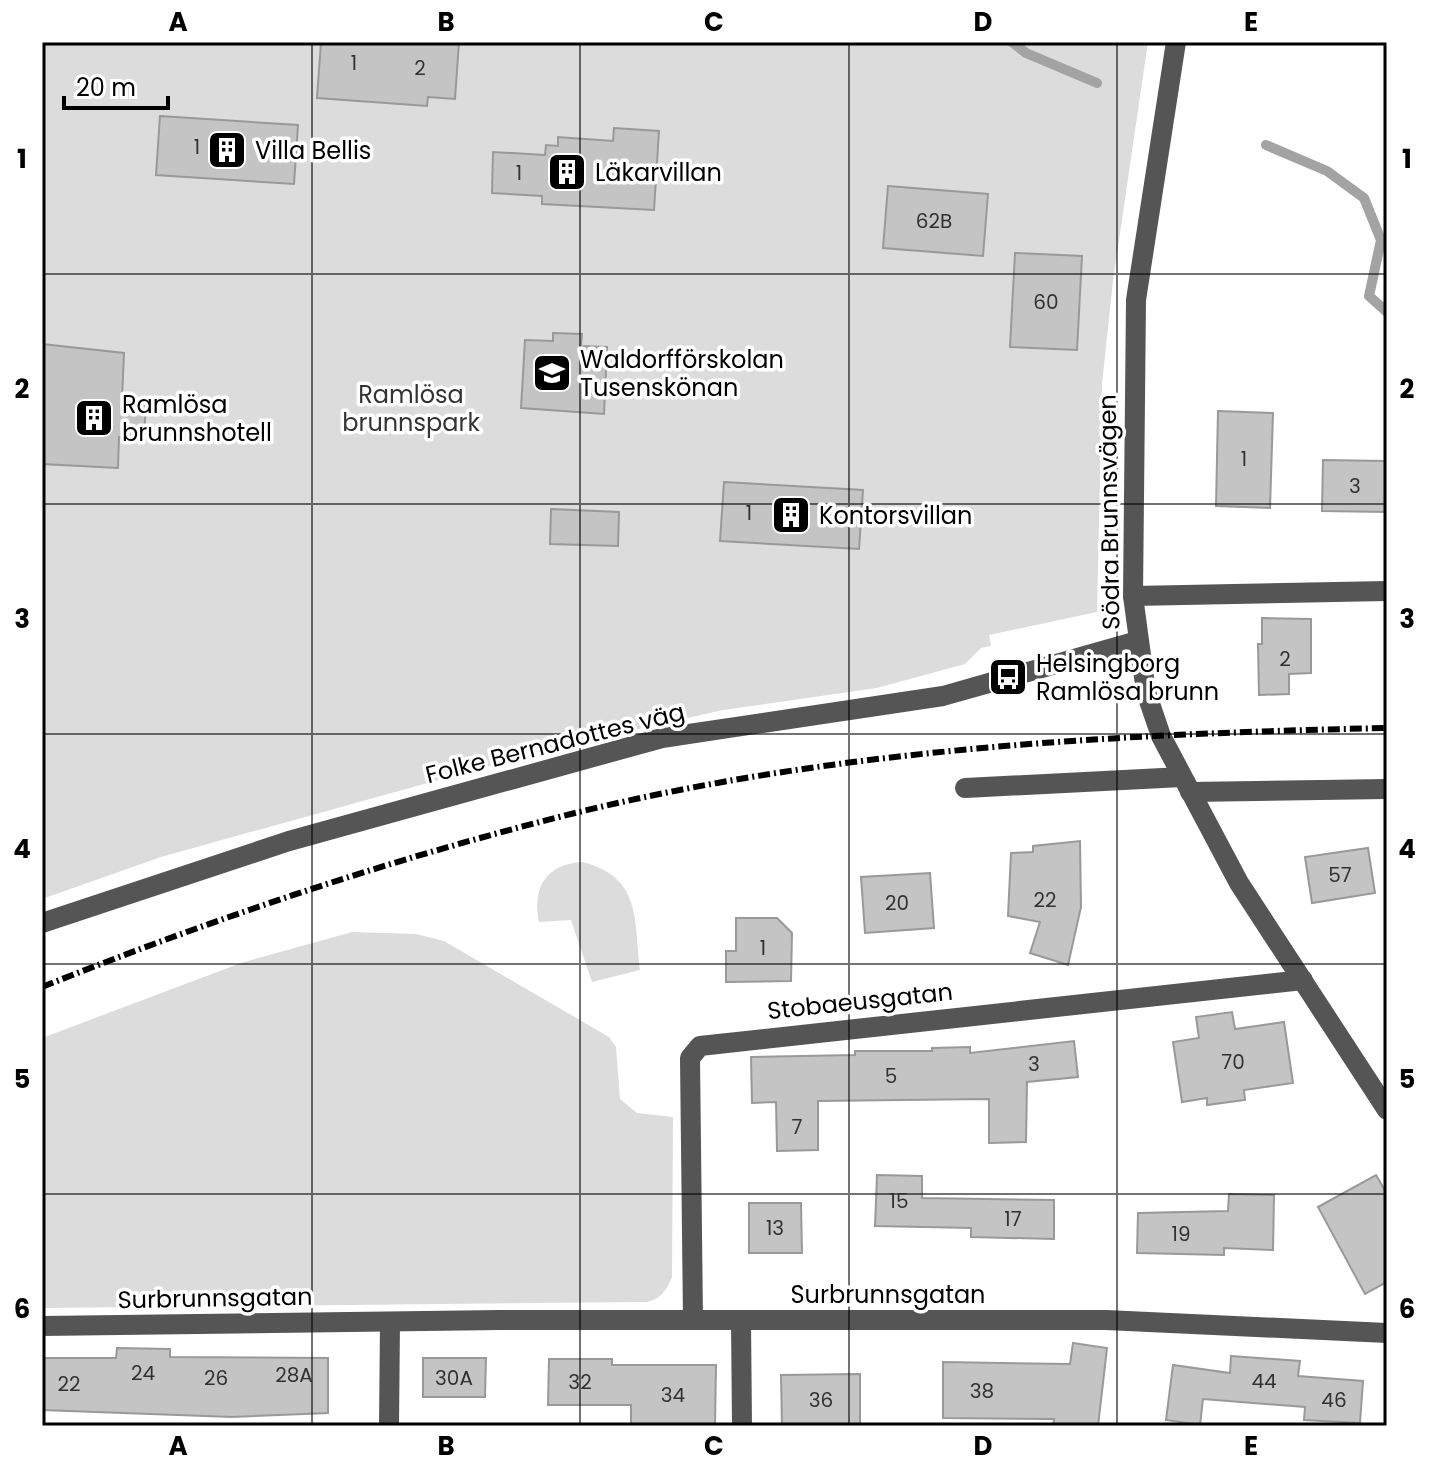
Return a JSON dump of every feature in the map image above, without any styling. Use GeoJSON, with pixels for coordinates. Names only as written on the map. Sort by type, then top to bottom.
{"type":"FeatureCollection","features":[{"type":"Feature","properties":{"kind":"street","name":"Södra Brunnsvägen"},"geometry":{"type":"LineString","coordinates":[[1176,42],[1136,300],[1133,596],[1137,641],[1156,721],[1186,784],[1239,883],[1387,1110]]}},
{"type":"Feature","properties":{"kind":"street"},"geometry":{"type":"LineString","coordinates":[[1133,596],[1387,591]]}},
{"type":"Feature","properties":{"kind":"street","name":"Folke Bernadottes väg"},"geometry":{"type":"LineString","coordinates":[[42,923],[289,841],[662,738],[943,696],[1137,641]]}},
{"type":"Feature","properties":{"kind":"street"},"geometry":{"type":"LineString","coordinates":[[965,788],[1186,784],[1387,789]]}},
{"type":"Feature","properties":{"kind":"street","name":"Stobaeusgatan"},"geometry":{"type":"LineString","coordinates":[[693,1320],[690,1058],[700,1046],[1303,980]]}},
{"type":"Feature","properties":{"kind":"street","name":"Surbrunnsgatan"},"geometry":{"type":"LineString","coordinates":[[42,1326],[1106,1320],[1387,1333]]}},
{"type":"Feature","properties":{"kind":"street"},"geometry":{"type":"LineString","coordinates":[[741,1321],[742,1426]]}},
{"type":"Feature","properties":{"kind":"street"},"geometry":{"type":"LineString","coordinates":[[389,1426],[390,1322]]}},
{"type":"Feature","properties":{"kind":"green space","name":"Ramlösa brunnspark"},"geometry":{"type":"Polygon","coordinates":[[[42,42],[1148,42],[1113,281],[1102,384],[1097,612],[989,635],[991,646],[981,648],[965,664],[877,688],[723,710],[550,749],[161,857],[42,899],[42,42]]]}},
{"type":"Feature","properties":{"kind":"green space"},"geometry":{"type":"Polygon","coordinates":[[[583,862],[602,869],[625,890],[635,918],[640,970],[592,982],[571,920],[539,922],[538,898],[544,880],[560,867],[583,862]]]}},
{"type":"Feature","properties":{"kind":"green space"},"geometry":{"type":"Polygon","coordinates":[[[352,932],[416,934],[444,941],[609,1037],[616,1047],[620,1099],[637,1113],[673,1117],[672,1277],[662,1294],[645,1302],[42,1308],[42,1038],[241,963],[352,932]]]}},
{"type":"Feature","properties":{"kind":"building"},"geometry":{"type":"Polygon","coordinates":[[[321,42],[459,42],[455,99],[428,97],[427,106],[317,98],[321,42]]]}},
{"type":"Feature","properties":{"kind":"building","name":"Villa Bellis"},"geometry":{"type":"Polygon","coordinates":[[[160,116],[298,125],[294,184],[156,175],[160,116]]]}},
{"type":"Feature","properties":{"kind":"building","name":"Läkarvillan"},"geometry":{"type":"Polygon","coordinates":[[[614,128],[659,131],[654,210],[542,204],[542,196],[492,193],[493,152],[545,155],[546,145],[558,146],[558,137],[613,141],[614,128]]]}},
{"type":"Feature","properties":{"kind":"building"},"geometry":{"type":"Polygon","coordinates":[[[888,186],[988,194],[983,256],[883,248],[888,186]]]}},
{"type":"Feature","properties":{"kind":"building"},"geometry":{"type":"Polygon","coordinates":[[[1015,253],[1082,256],[1077,350],[1010,347],[1015,253]]]}},
{"type":"Feature","properties":{"kind":"building"},"geometry":{"type":"Polygon","coordinates":[[[553,333],[582,334],[581,346],[607,347],[604,414],[521,408],[525,340],[553,341],[553,333]]]}},
{"type":"Feature","properties":{"kind":"building","name":"Ramlösa brunnshotell"},"geometry":{"type":"Polygon","coordinates":[[[42,344],[124,353],[122,399],[146,401],[144,439],[119,437],[118,468],[42,464],[42,344]]]}},
{"type":"Feature","properties":{"kind":"building"},"geometry":{"type":"Polygon","coordinates":[[[1218,411],[1273,413],[1270,508],[1216,506],[1218,411]]]}},
{"type":"Feature","properties":{"kind":"building"},"geometry":{"type":"Polygon","coordinates":[[[1323,460],[1387,461],[1387,512],[1322,511],[1323,460]]]}},
{"type":"Feature","properties":{"kind":"building","name":"Kontorsvillan"},"geometry":{"type":"Polygon","coordinates":[[[724,482],[863,490],[859,549],[720,541],[724,482]]]}},
{"type":"Feature","properties":{"kind":"building"},"geometry":{"type":"Polygon","coordinates":[[[551,509],[619,512],[618,546],[550,544],[551,509]]]}},
{"type":"Feature","properties":{"kind":"building"},"geometry":{"type":"Polygon","coordinates":[[[1262,618],[1311,619],[1311,673],[1289,674],[1289,694],[1259,695],[1258,644],[1262,644],[1262,618]]]}},
{"type":"Feature","properties":{"kind":"building"},"geometry":{"type":"Polygon","coordinates":[[[1080,841],[1081,907],[1068,965],[1030,953],[1040,922],[1008,916],[1011,853],[1033,852],[1033,846],[1080,841]]]}},
{"type":"Feature","properties":{"kind":"building"},"geometry":{"type":"Polygon","coordinates":[[[1368,848],[1375,893],[1312,903],[1305,857],[1368,848]]]}},
{"type":"Feature","properties":{"kind":"building"},"geometry":{"type":"Polygon","coordinates":[[[930,873],[934,928],[865,933],[861,877],[930,873]]]}},
{"type":"Feature","properties":{"kind":"building"},"geometry":{"type":"Polygon","coordinates":[[[736,918],[777,918],[792,933],[791,981],[726,982],[726,951],[736,951],[736,918]]]}},
{"type":"Feature","properties":{"kind":"building"},"geometry":{"type":"Polygon","coordinates":[[[1232,1012],[1235,1029],[1284,1022],[1293,1083],[1244,1090],[1245,1100],[1207,1105],[1207,1098],[1182,1102],[1173,1042],[1199,1038],[1196,1017],[1232,1012]]]}},
{"type":"Feature","properties":{"kind":"building"},"geometry":{"type":"Polygon","coordinates":[[[1074,1041],[1078,1077],[1027,1082],[1026,1142],[989,1143],[989,1099],[818,1101],[818,1150],[777,1151],[776,1102],[752,1103],[751,1057],[855,1055],[855,1051],[932,1051],[932,1048],[970,1047],[970,1053],[1074,1041]]]}},
{"type":"Feature","properties":{"kind":"building"},"geometry":{"type":"Polygon","coordinates":[[[877,1175],[922,1176],[922,1198],[1054,1200],[1054,1239],[971,1237],[971,1228],[875,1226],[877,1175]]]}},
{"type":"Feature","properties":{"kind":"building"},"geometry":{"type":"Polygon","coordinates":[[[1376,1175],[1387,1194],[1387,1282],[1365,1294],[1318,1207],[1376,1175]]]}},
{"type":"Feature","properties":{"kind":"building"},"geometry":{"type":"Polygon","coordinates":[[[1229,1194],[1274,1195],[1273,1250],[1224,1248],[1224,1255],[1137,1253],[1138,1213],[1228,1211],[1229,1194]]]}},
{"type":"Feature","properties":{"kind":"building"},"geometry":{"type":"Polygon","coordinates":[[[749,1203],[801,1203],[802,1253],[749,1253],[749,1203]]]}},
{"type":"Feature","properties":{"kind":"building"},"geometry":{"type":"Polygon","coordinates":[[[1073,1343],[1107,1348],[1098,1426],[1053,1426],[1054,1419],[943,1418],[943,1362],[1070,1364],[1073,1343]]]}},
{"type":"Feature","properties":{"kind":"building"},"geometry":{"type":"Polygon","coordinates":[[[117,1348],[170,1349],[170,1357],[328,1358],[328,1413],[232,1417],[42,1410],[42,1358],[116,1358],[117,1348]]]}},
{"type":"Feature","properties":{"kind":"building"},"geometry":{"type":"Polygon","coordinates":[[[1231,1356],[1300,1361],[1298,1376],[1363,1381],[1360,1423],[1304,1420],[1305,1407],[1203,1399],[1200,1425],[1166,1420],[1173,1365],[1230,1373],[1231,1356]]]}},
{"type":"Feature","properties":{"kind":"building"},"geometry":{"type":"Polygon","coordinates":[[[423,1358],[486,1358],[485,1397],[423,1397],[423,1358]]]}},
{"type":"Feature","properties":{"kind":"building"},"geometry":{"type":"Polygon","coordinates":[[[549,1359],[612,1359],[612,1365],[716,1365],[715,1425],[631,1424],[631,1405],[548,1405],[549,1359]]]}},
{"type":"Feature","properties":{"kind":"building"},"geometry":{"type":"Polygon","coordinates":[[[860,1374],[860,1425],[782,1426],[781,1375],[860,1374]]]}},
{"type":"Feature","properties":{"kind":"waterway"},"geometry":{"type":"LineString","coordinates":[[1012,42],[1026,53],[1097,83]]}},
{"type":"Feature","properties":{"kind":"waterway"},"geometry":{"type":"LineString","coordinates":[[1266,145],[1327,171],[1364,198],[1381,240],[1369,296],[1387,312]]}},
{"type":"Feature","properties":{"kind":"railway"},"geometry":{"type":"LineString","coordinates":[[42,987],[239,913],[372,870],[575,813],[675,791],[775,773],[978,748],[1080,740],[1387,728]]}},
{"type":"Feature","properties":{"kind":"place","name":"Villa Bellis"},"geometry":{"type":"Point","coordinates":[227,150]}},
{"type":"Feature","properties":{"kind":"place","name":"Läkarvillan"},"geometry":{"type":"Point","coordinates":[567,172]}},
{"type":"Feature","properties":{"kind":"place","name":"Waldorfförskolan Tusenskönan"},"geometry":{"type":"Point","coordinates":[552,373]}},
{"type":"Feature","properties":{"kind":"place","name":"Ramlösa brunnshotell"},"geometry":{"type":"Point","coordinates":[94,418]}},
{"type":"Feature","properties":{"kind":"place","name":"Kontorsvillan"},"geometry":{"type":"Point","coordinates":[791,515]}},
{"type":"Feature","properties":{"kind":"place","name":"Helsingborg Ramlösa brunn"},"geometry":{"type":"Point","coordinates":[1008,677]}}]}
